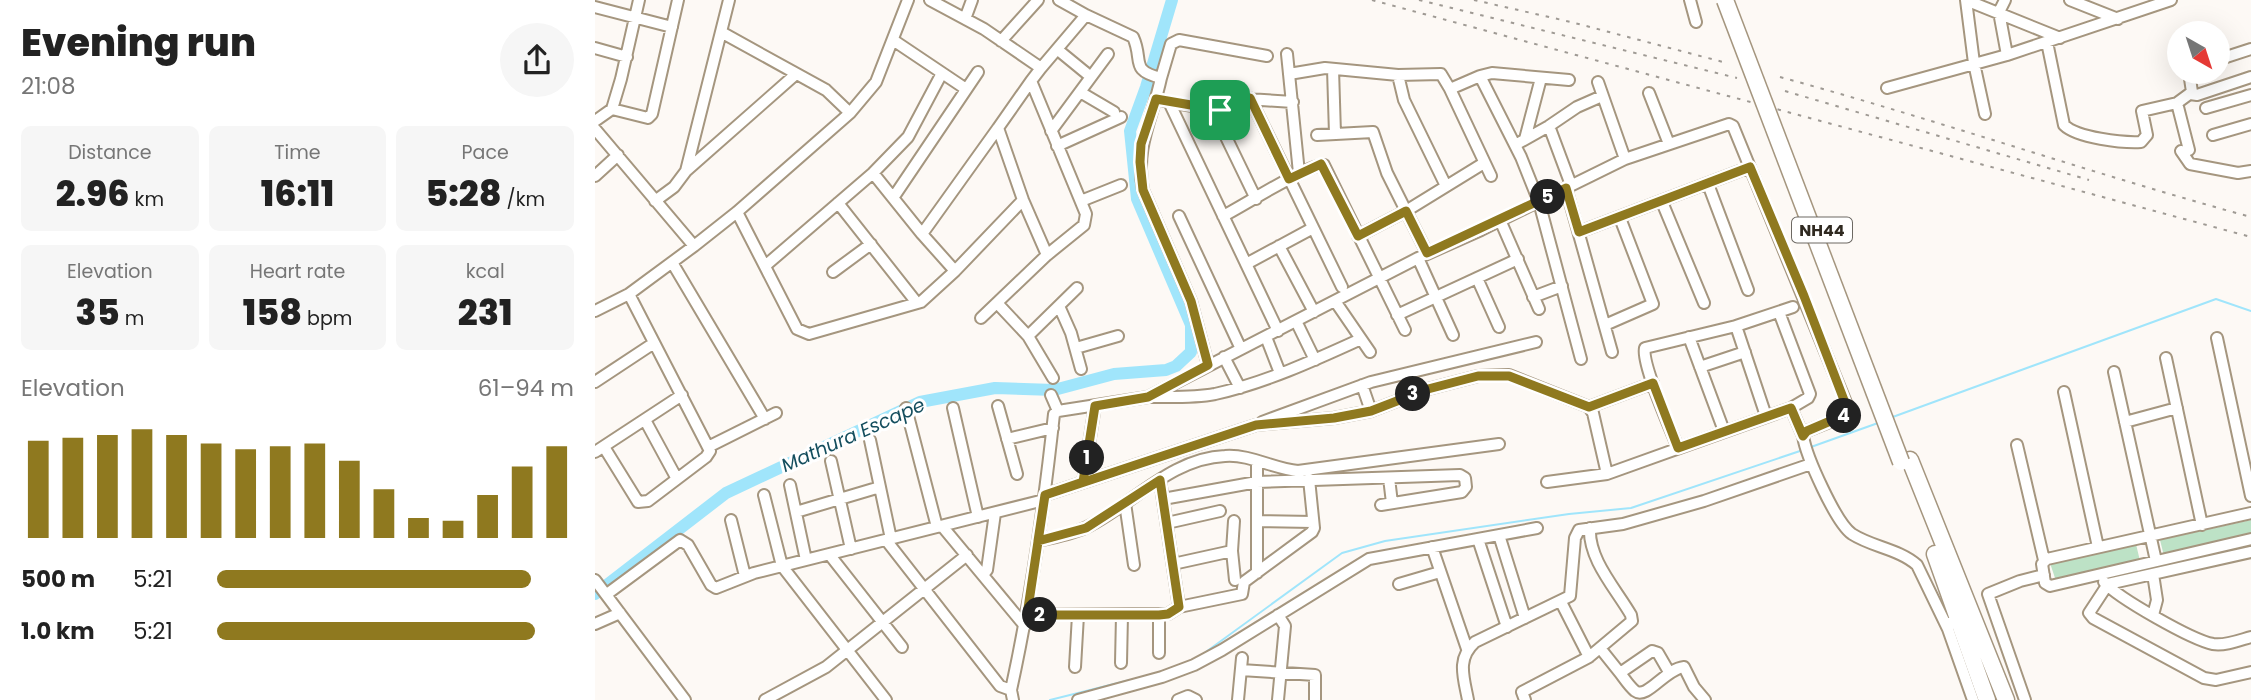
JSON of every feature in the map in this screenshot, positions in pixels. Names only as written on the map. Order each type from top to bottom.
[{"type":"highway","name":"NH44","points":[[1725,0],[1905,461],[2006,700]]},
{"type":"highway","name":"NH44","points":[[1734,0],[1905,461],[1987,700]]},
{"type":"street","points":[[595,121],[612,108],[627,57],[639,0]]},
{"type":"street","points":[[612,108],[642,118],[648,118],[652,114],[678,0]]},
{"type":"street","points":[[686,171],[729,0]]},
{"type":"street","points":[[595,311],[629,294],[673,264],[850,113],[876,82],[908,0]]},
{"type":"street","points":[[930,0],[1001,41],[1041,68]]},
{"type":"street","points":[[965,19],[972,0]]},
{"type":"street","points":[[1001,41],[1038,0]]},
{"type":"street","points":[[1059,0],[1133,37],[1141,69],[1155,77]]},
{"type":"street","points":[[1690,0],[1696,22]]},
{"type":"street","points":[[1985,114],[1974,63],[1966,0],[2060,38]]},
{"type":"street","points":[[2005,0],[1999,12],[2007,55]]},
{"type":"street","points":[[2070,0],[2118,19]]},
{"type":"street","points":[[1887,88],[2007,55],[2171,0]]},
{"type":"street","points":[[595,7],[672,27]]},
{"type":"street","points":[[922,234],[1031,81],[1086,15]]},
{"type":"street","points":[[721,32],[826,90],[850,113]]},
{"type":"street","points":[[893,40],[966,89]]},
{"type":"street","points":[[1208,365],[1191,301],[1141,183],[1141,144],[1156,99],[1155,77],[1171,44],[1179,40],[1267,56]]},
{"type":"street","points":[[2047,42],[2064,125],[2069,130],[2104,141],[2141,142],[2147,135],[2142,111],[2177,103],[2190,94],[2251,77]]},
{"type":"street","points":[[595,48],[627,57]]},
{"type":"street","points":[[2230,56],[2251,49]]},
{"type":"street","points":[[1058,50],[1091,77]]},
{"type":"street","points":[[1051,131],[1108,54]]},
{"type":"street","points":[[1287,54],[1293,102],[1294,176]]},
{"type":"street","points":[[1289,74],[1315,69],[1398,75],[1441,74],[1490,176]]},
{"type":"street","points":[[1333,69],[1335,134]]},
{"type":"street","points":[[765,266],[873,173],[908,137],[942,72]]},
{"type":"street","points":[[893,198],[978,72]]},
{"type":"street","points":[[1450,89],[1492,73],[1569,80]]},
{"type":"street","points":[[655,201],[674,187],[686,171],[796,74]]},
{"type":"street","points":[[1398,75],[1404,100],[1446,186]]},
{"type":"street","points":[[1480,76],[1520,142],[1581,359]]},
{"type":"street","points":[[1520,142],[1541,78]]},
{"type":"street","points":[[981,318],[1084,225],[1086,214],[1031,81]]},
{"type":"street","points":[[1598,82],[1625,159]]},
{"type":"street","points":[[2190,94],[2191,84]]},
{"type":"street","points":[[1057,146],[1118,114],[1080,92]]},
{"type":"street","points":[[1649,93],[1669,144]]},
{"type":"street","points":[[2206,108],[2251,95]]},
{"type":"street","points":[[1520,142],[1577,107],[1602,96]]},
{"type":"street","points":[[1250,98],[1294,176],[1313,228],[1342,286]]},
{"type":"street","points":[[1156,99],[1213,110],[1220,110],[1228,99],[1293,102]]},
{"type":"street","points":[[1169,102],[1278,331]]},
{"type":"street","points":[[2177,103],[2190,164],[2238,173],[2251,171]]},
{"type":"street","points":[[1213,110],[1256,199]]},
{"type":"street","points":[[2213,135],[2251,124]]},
{"type":"street","points":[[1148,397],[1422,256],[1625,159],[1732,125],[1849,410],[1847,415],[1807,431],[1805,443]]},
{"type":"street","points":[[1549,126],[1612,352]]},
{"type":"street","points":[[998,128],[1023,200],[1047,256]]},
{"type":"street","points":[[595,129],[694,246]]},
{"type":"street","points":[[1317,135],[1373,132],[1384,167],[1406,211],[1453,335]]},
{"type":"street","points":[[595,160],[599,173],[618,155]]},
{"type":"street","points":[[1358,236],[1406,211],[1485,163]]},
{"type":"street","points":[[1223,216],[1294,176],[1319,164],[1324,165],[1405,330]]},
{"type":"street","points":[[1579,232],[1750,167]]},
{"type":"street","points":[[873,173],[955,271]]},
{"type":"street","points":[[1081,201],[1121,184]]},
{"type":"street","points":[[1708,184],[1748,290]]},
{"type":"street","points":[[737,212],[797,329],[809,334],[917,303],[934,292],[1023,200]]},
{"type":"street","points":[[1662,202],[1704,303]]},
{"type":"street","points":[[838,203],[917,303]]},
{"type":"street","points":[[1179,216],[1241,349]]},
{"type":"street","points":[[1605,325],[1653,304],[1620,218]]},
{"type":"street","points":[[1500,220],[1539,309]]},
{"type":"street","points":[[1246,264],[1313,228]]},
{"type":"street","points":[[833,272],[871,244]]},
{"type":"street","points":[[1279,246],[1314,312]]},
{"type":"street","points":[[1397,314],[1518,259]]},
{"type":"street","points":[[673,264],[765,419]]},
{"type":"street","points":[[1476,278],[1499,327]]},
{"type":"street","points":[[1533,298],[1562,286]]},
{"type":"street","points":[[1028,336],[1077,289]]},
{"type":"street","points":[[629,294],[682,395],[709,454],[648,501],[638,502],[599,450],[682,395]]},
{"type":"street","points":[[1335,301],[1370,352]]},
{"type":"street","points":[[997,303],[1028,336],[1053,378]]},
{"type":"street","points":[[1059,306],[1076,348],[1080,369]]},
{"type":"street","points":[[1678,448],[1653,383],[1644,354],[1645,348],[1736,326],[1793,307]]},
{"type":"street","points":[[1547,482],[1607,474],[1791,408],[1808,398],[1810,394],[1779,312]]},
{"type":"street","points":[[1296,321],[1315,360]]},
{"type":"street","points":[[1736,326],[1766,416]]},
{"type":"street","points":[[1076,348],[1118,336]]},
{"type":"street","points":[[1266,337],[1280,373]]},
{"type":"street","points":[[1689,337],[1724,431]]},
{"type":"street","points":[[2217,338],[2251,496]]},
{"type":"street","points":[[870,440],[888,539],[924,590],[1000,686],[1012,696],[1045,498],[1055,414],[1058,411],[1148,397],[1198,396],[1240,388],[1315,360],[1361,339]]},
{"type":"street","points":[[595,382],[654,342]]},
{"type":"street","points":[[605,592],[680,540],[688,545],[711,585],[721,586],[745,576],[1045,498],[1083,482],[1256,425],[1268,418],[1362,385],[1536,342]]},
{"type":"street","points":[[1700,367],[1745,352]]},
{"type":"street","points":[[1224,357],[1240,388]]},
{"type":"street","points":[[2166,358],[2202,525]]},
{"type":"street","points":[[2114,372],[2156,561]]},
{"type":"street","points":[[1256,425],[1334,418],[1371,411],[1428,389],[1478,376],[1498,374],[1589,407],[1593,413],[1607,474]]},
{"type":"street","points":[[1589,407],[1653,383]]},
{"type":"street","points":[[1362,385],[1371,411]]},
{"type":"street","points":[[2064,392],[2098,547]]},
{"type":"street","points":[[1051,395],[1058,411]]},
{"type":"street","points":[[998,406],[1017,474]]},
{"type":"street","points":[[1083,482],[1095,406]]},
{"type":"street","points":[[906,408],[940,527],[1026,621]]},
{"type":"street","points":[[953,408],[978,517]]},
{"type":"street","points":[[1791,408],[1811,464],[1849,532],[1909,558],[1917,565],[1948,629],[1973,700]]},
{"type":"street","points":[[2125,422],[2177,408]]},
{"type":"street","points":[[708,447],[776,413]]},
{"type":"street","points":[[645,420],[677,479]]},
{"type":"street","points":[[1007,439],[1053,428]]},
{"type":"street","points":[[1038,541],[1086,528],[1160,480],[1184,466],[1204,459],[1228,455],[1299,471],[1499,444]]},
{"type":"street","points":[[2017,445],[2044,560],[2042,564],[2045,583],[2050,586],[2251,539]]},
{"type":"street","points":[[831,461],[851,549]]},
{"type":"street","points":[[1257,461],[1257,573]]},
{"type":"street","points":[[1468,700],[1461,664],[1467,649],[1475,642],[1570,596],[1576,534],[1579,530],[1623,524],[1811,464]]},
{"type":"street","points":[[1163,499],[1257,482],[1309,479],[1460,475],[1465,478],[1466,487],[1462,492],[1387,504],[1389,478]]},
{"type":"street","points":[[1026,621],[1078,615],[1168,614],[1179,607],[1242,594],[1244,582],[1308,536],[1314,528],[1309,479]]},
{"type":"street","points":[[1160,480],[1179,607]]},
{"type":"street","points":[[790,485],[806,560]]},
{"type":"street","points":[[796,512],[880,488]]},
{"type":"street","points":[[764,495],[782,566],[886,700]]},
{"type":"street","points":[[1125,503],[1134,565]]},
{"type":"street","points":[[1167,523],[1220,511]]},
{"type":"street","points":[[983,575],[987,569],[995,513]]},
{"type":"street","points":[[2044,560],[2251,513]]},
{"type":"street","points":[[731,520],[745,576]]},
{"type":"street","points":[[1234,521],[1232,551],[1235,580]]},
{"type":"street","points":[[1257,521],[1313,522]]},
{"type":"street","points":[[1078,700],[1162,677],[1194,665],[1369,559],[1537,528]]},
{"type":"street","points":[[1525,700],[1521,695],[1524,691],[1589,657],[1632,621],[1593,552],[1589,539],[1590,528]]},
{"type":"street","points":[[1499,535],[1525,618]]},
{"type":"street","points":[[1479,539],[1507,627]]},
{"type":"street","points":[[1432,547],[1467,649]]},
{"type":"street","points":[[1173,564],[1232,551]]},
{"type":"street","points":[[2251,552],[2105,585],[2089,610],[2093,618],[2204,678],[2216,680],[2251,672]]},
{"type":"street","points":[[829,554],[902,647]]},
{"type":"street","points":[[765,700],[826,667],[967,555]]},
{"type":"street","points":[[1399,584],[1440,572]]},
{"type":"street","points":[[2153,574],[2157,600],[2153,615]]},
{"type":"street","points":[[2025,700],[1988,594],[2019,581],[2044,575]]},
{"type":"street","points":[[2098,575],[2105,585],[2153,615],[2214,644],[2251,637]]},
{"type":"street","points":[[595,580],[685,700]]},
{"type":"street","points":[[1561,601],[1589,657]]},
{"type":"street","points":[[1948,629],[1953,602]]},
{"type":"street","points":[[595,624],[620,613]]},
{"type":"street","points":[[1075,667],[1078,615]]},
{"type":"street","points":[[1121,663],[1122,615]]},
{"type":"street","points":[[1159,615],[1159,653]]},
{"type":"street","points":[[1278,615],[1285,626],[1278,700]]},
{"type":"street","points":[[1600,648],[1638,693],[1651,689],[1669,672],[1684,667],[1694,687],[1705,700]]},
{"type":"street","points":[[1619,673],[1651,651],[1658,653],[1669,672]]},
{"type":"street","points":[[1238,700],[1242,657]]},
{"type":"street","points":[[1241,670],[1315,675],[1315,700]]},
{"type":"street","points":[[1694,687],[1694,700]]},
{"type":"street","points":[[1178,700],[1188,696],[1196,700]]},
{"type":"green space","points":[[2251,520],[2251,537],[2164,556],[2160,540]]},
{"type":"green space","points":[[2136,544],[2140,561],[2056,581],[2050,563]]},
{"type":"waterway","name":"Mathura Escape","points":[[595,594],[726,493],[920,402],[995,388],[1054,390],[1114,374],[1166,370],[1176,366],[1191,352],[1191,325],[1137,199],[1130,131],[1172,0]]},
{"type":"waterway","points":[[1890,418],[2216,299],[2251,311]]},
{"type":"waterway","points":[[1811,447],[1878,423]]},
{"type":"waterway","points":[[1203,654],[1342,553],[1385,541],[1569,514],[1631,508],[1803,450]]},
{"type":"waterway","points":[[1050,700],[1130,680]]},
{"type":"railway","points":[[1372,0],[2251,237]]},
{"type":"railway","points":[[1419,0],[1737,78]]},
{"type":"railway","points":[[1474,0],[1723,62]]},
{"type":"railway","points":[[1780,77],[2251,217]]},
{"type":"railway","points":[[1785,91],[2089,180]]},
{"type":"route","points":[[1220,110],[1156,99],[1141,144],[1140,162],[1143,190],[1191,301],[1208,365],[1140,400],[1095,406],[1083,482],[1045,495],[1038,541],[1076,532],[1086,528],[1160,480],[1179,607],[1168,614],[1159,615],[1027,615],[1045,495],[1256,425],[1334,418],[1371,411],[1428,389],[1478,376],[1498,374],[1589,407],[1653,383],[1678,448],[1791,408],[1803,436],[1807,431],[1849,413],[1750,167],[1579,232],[1566,188],[1427,253],[1406,211],[1358,236],[1324,165],[1319,164],[1289,179],[1250,98],[1228,99],[1220,110]]}]
